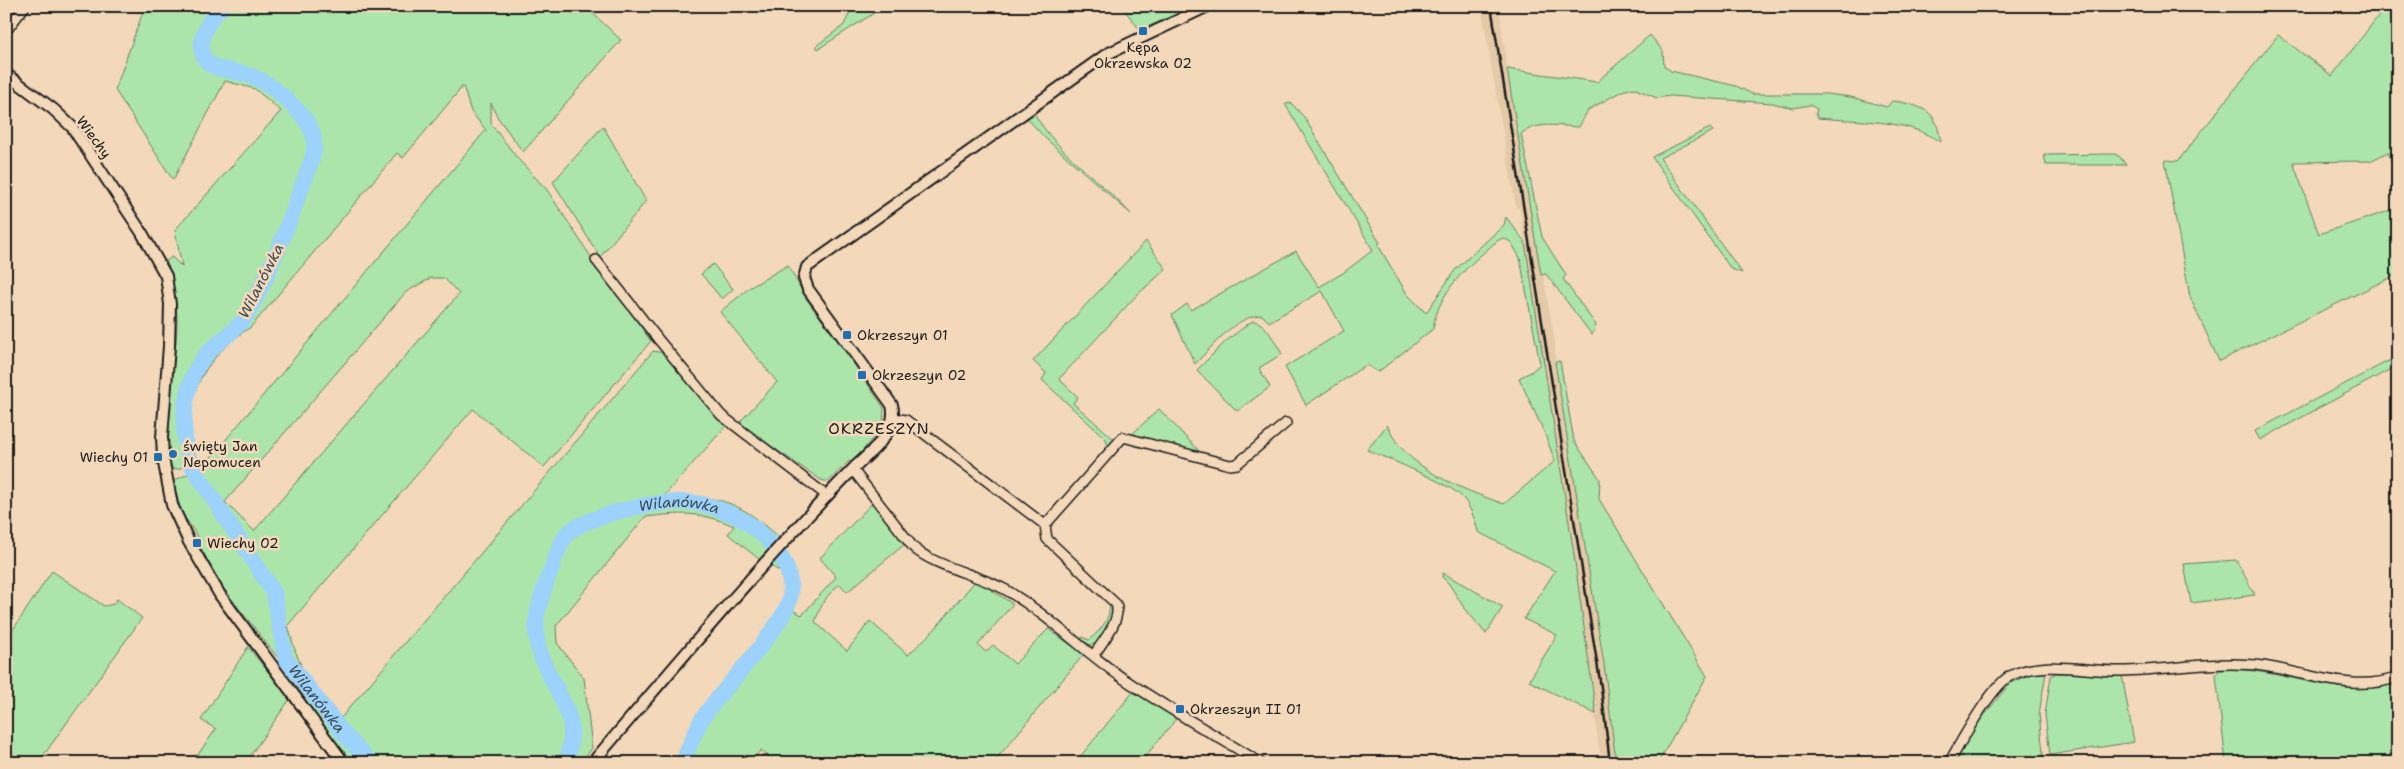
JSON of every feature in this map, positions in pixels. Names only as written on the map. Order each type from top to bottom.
[{"type":"street","points":[[6,31],[25,6]]},
{"type":"street","points":[[592,763],[780,545],[826,495],[882,439],[894,418],[892,405],[808,289],[804,278],[807,267],[1107,54],[1208,6]]},
{"type":"street","name":"Wiechy","points":[[6,74],[53,108],[72,127],[142,233],[166,276],[170,304],[169,346],[162,437],[163,458],[172,504],[189,542],[220,595],[344,763]]},
{"type":"street","points":[[596,260],[721,415],[826,495]]},
{"type":"street","points":[[894,418],[906,420],[1045,525],[1047,539],[1111,599],[1117,607],[1116,618],[1094,655]]},
{"type":"street","points":[[1045,525],[1123,437],[1230,465],[1237,464],[1286,423]]},
{"type":"street","points":[[853,470],[917,550],[924,556],[973,574],[1006,590],[1039,612],[1148,695],[1261,763]]},
{"type":"street","points":[[1949,763],[1983,708],[2002,682],[2009,677],[2034,669],[2122,671],[2241,665],[2263,666],[2315,678],[2371,684],[2398,677]]},
{"type":"shaded area","points":[[1481,6],[1499,6],[1507,69],[1555,342],[1555,362],[1604,664],[1616,763],[1601,763],[1573,548],[1525,242],[1519,207],[1516,208]]},
{"type":"green space","points":[[145,6],[585,6],[621,40],[523,152],[498,118],[491,103],[491,124],[518,159],[547,190],[595,263],[651,341],[544,467],[473,409],[288,625],[306,677],[320,699],[339,720],[653,351],[664,353],[726,426],[663,497],[699,497],[726,502],[751,515],[779,537],[760,560],[728,534],[734,526],[721,521],[690,514],[645,517],[556,626],[557,643],[584,678],[592,748],[581,763],[353,763],[324,728],[284,666],[220,584],[199,544],[200,540],[181,512],[173,481],[202,468],[486,130],[471,112],[463,86],[403,158],[397,153],[251,327],[220,352],[208,367],[198,383],[192,401],[190,419],[191,438],[197,459],[179,469],[172,469],[169,451],[168,414],[177,313],[166,261],[172,257],[182,267],[175,230],[281,111],[255,89],[225,81],[173,180],[115,90]],"holes":[[[431,278],[444,278],[459,294],[254,531],[225,502],[406,292]]]},
{"type":"green space","points":[[853,6],[885,6],[818,49],[816,46],[844,25]]},
{"type":"green space","points":[[1125,6],[1197,6],[1140,30],[1123,8]]},
{"type":"green space","points":[[2369,6],[2398,6],[2398,178],[2388,152],[2370,161],[2293,162],[2319,234],[2398,208],[2398,274],[2219,361],[2190,297],[2165,160],[2178,161],[2278,35],[2332,76],[2379,15]]},
{"type":"green space","points":[[1650,35],[1663,51],[1664,66],[1671,71],[1736,86],[1752,94],[1827,94],[1851,97],[1887,107],[1892,101],[1908,104],[1919,107],[1932,116],[1937,125],[1941,142],[1927,134],[1897,125],[1881,122],[1818,118],[1816,114],[1817,109],[1810,105],[1793,108],[1772,103],[1670,96],[1657,98],[1633,88],[1622,91],[1588,110],[1579,127],[1548,125],[1527,130],[1521,134],[1542,237],[1566,275],[1563,279],[1596,325],[1592,335],[1546,274],[1541,275],[1507,69],[1597,82]]},
{"type":"green space","points":[[1291,103],[1304,117],[1380,243],[1378,245],[1407,294],[1426,313],[1455,270],[1504,225],[1506,217],[1525,242],[1573,548],[1596,714],[1529,681],[1557,635],[1524,619],[1555,571],[1478,532],[1468,505],[1456,492],[1418,472],[1367,450],[1387,425],[1395,440],[1407,454],[1421,465],[1453,484],[1504,504],[1555,461],[1519,378],[1531,372],[1540,364],[1520,258],[1511,242],[1503,238],[1497,241],[1456,280],[1441,303],[1433,329],[1378,372],[1366,365],[1306,405],[1285,367],[1344,331],[1322,291],[1269,322],[1262,315],[1252,317],[1234,326],[1195,364],[1172,315],[1187,304],[1191,310],[1296,251],[1319,287],[1343,273],[1373,250],[1285,104]]},
{"type":"green space","points":[[1034,113],[1067,154],[1131,214],[1045,138],[1027,118]]},
{"type":"green space","points":[[603,126],[646,201],[600,257],[553,182]]},
{"type":"green space","points":[[1710,128],[1713,131],[1660,158],[1742,273],[1731,269],[1652,157]]},
{"type":"green space","points":[[2115,154],[2126,165],[2046,165],[2044,155]]},
{"type":"green space","points":[[1146,241],[1166,269],[1137,295],[1059,379],[1078,397],[1073,403],[1115,440],[1108,447],[1106,439],[1042,380],[1046,373],[1033,361]]},
{"type":"green space","points":[[713,264],[733,289],[722,299],[701,274]]},
{"type":"green space","points":[[788,265],[807,300],[884,408],[883,425],[853,463],[849,461],[828,482],[821,480],[762,440],[761,436],[756,438],[738,424],[777,382],[720,312],[749,288]]},
{"type":"green space","points":[[1252,321],[1266,328],[1282,354],[1259,368],[1270,387],[1237,411],[1197,370],[1226,341]]},
{"type":"green space","points":[[2398,356],[2398,365],[2260,440],[2255,431]]},
{"type":"green space","points":[[1560,361],[1574,441],[1600,479],[1599,499],[1707,676],[1658,763],[1616,763],[1604,664],[1555,362]]},
{"type":"green space","points":[[1159,409],[1203,455],[1130,436]]},
{"type":"green space","points":[[874,501],[905,544],[847,592],[840,584],[831,592],[822,605],[815,622],[847,651],[870,621],[908,655],[934,630],[976,580],[1013,604],[978,645],[986,652],[993,645],[1015,664],[1048,629],[1084,654],[993,763],[776,763],[761,750],[750,763],[676,763],[684,741],[696,722],[778,611],[784,592],[783,582],[781,572],[771,566],[785,549],[794,579],[793,602],[790,609],[802,615],[836,577],[820,558]]},
{"type":"green space","points":[[2236,560],[2255,595],[2191,603],[2184,564]]},
{"type":"green space","points":[[52,571],[104,606],[114,604],[117,599],[142,618],[38,763],[6,763],[6,640]]},
{"type":"green space","points":[[1443,573],[1503,607],[1486,634],[1442,577]]},
{"type":"green space","points":[[1109,601],[1112,617],[1099,642],[1091,645],[1082,641],[1082,637],[1089,640],[1105,623],[1109,613]]},
{"type":"green space","points":[[248,647],[290,699],[245,763],[192,763],[216,729],[201,720]]},
{"type":"green space","points":[[2219,670],[2264,672],[2356,689],[2377,688],[2398,682],[2398,763],[2226,763],[2216,675]]},
{"type":"green space","points":[[2035,673],[2046,673],[2039,714],[2044,763],[1953,763],[1960,746],[2010,683]]},
{"type":"green space","points":[[2056,673],[2122,675],[2134,742],[2050,755],[2045,714],[2051,676]]},
{"type":"green space","points":[[1133,692],[1177,718],[1140,763],[1075,763]]},
{"type":"waterway","name":"Wilanówka","points":[[223,6],[217,11],[203,34],[202,51],[205,59],[215,67],[256,78],[275,90],[308,123],[314,139],[314,148],[313,157],[274,260],[251,308],[241,323],[204,357],[191,381],[187,395],[184,423],[187,450],[190,463],[274,593],[285,658],[344,734],[371,763]]},
{"type":"waterway","name":"Wilanówka","points":[[565,763],[570,748],[570,721],[543,661],[539,649],[536,625],[543,593],[561,543],[570,531],[588,521],[608,514],[657,503],[684,502],[702,504],[721,510],[757,530],[772,544],[783,560],[789,578],[790,597],[779,622],[701,721],[683,763]]},
{"type":"railway","points":[[1491,6],[1601,687],[1610,763]]},
{"type":"place","name":"Kępa Okrzewska 02","points":[[1143,31]]},
{"type":"place","name":"Okrzeszyn 01","points":[[847,335]]},
{"type":"place","name":"Okrzeszyn 02","points":[[862,375]]},
{"type":"place","name":"święty Jan Nepomucen","points":[[173,454]]},
{"type":"place","name":"Wiechy 01","points":[[158,457]]},
{"type":"place","name":"Wiechy 02","points":[[197,543]]},
{"type":"place","name":"Okrzeszyn II 01","points":[[1180,709]]},
{"type":"district","name":"OKRZESZYN","points":[[879,428]]}]
